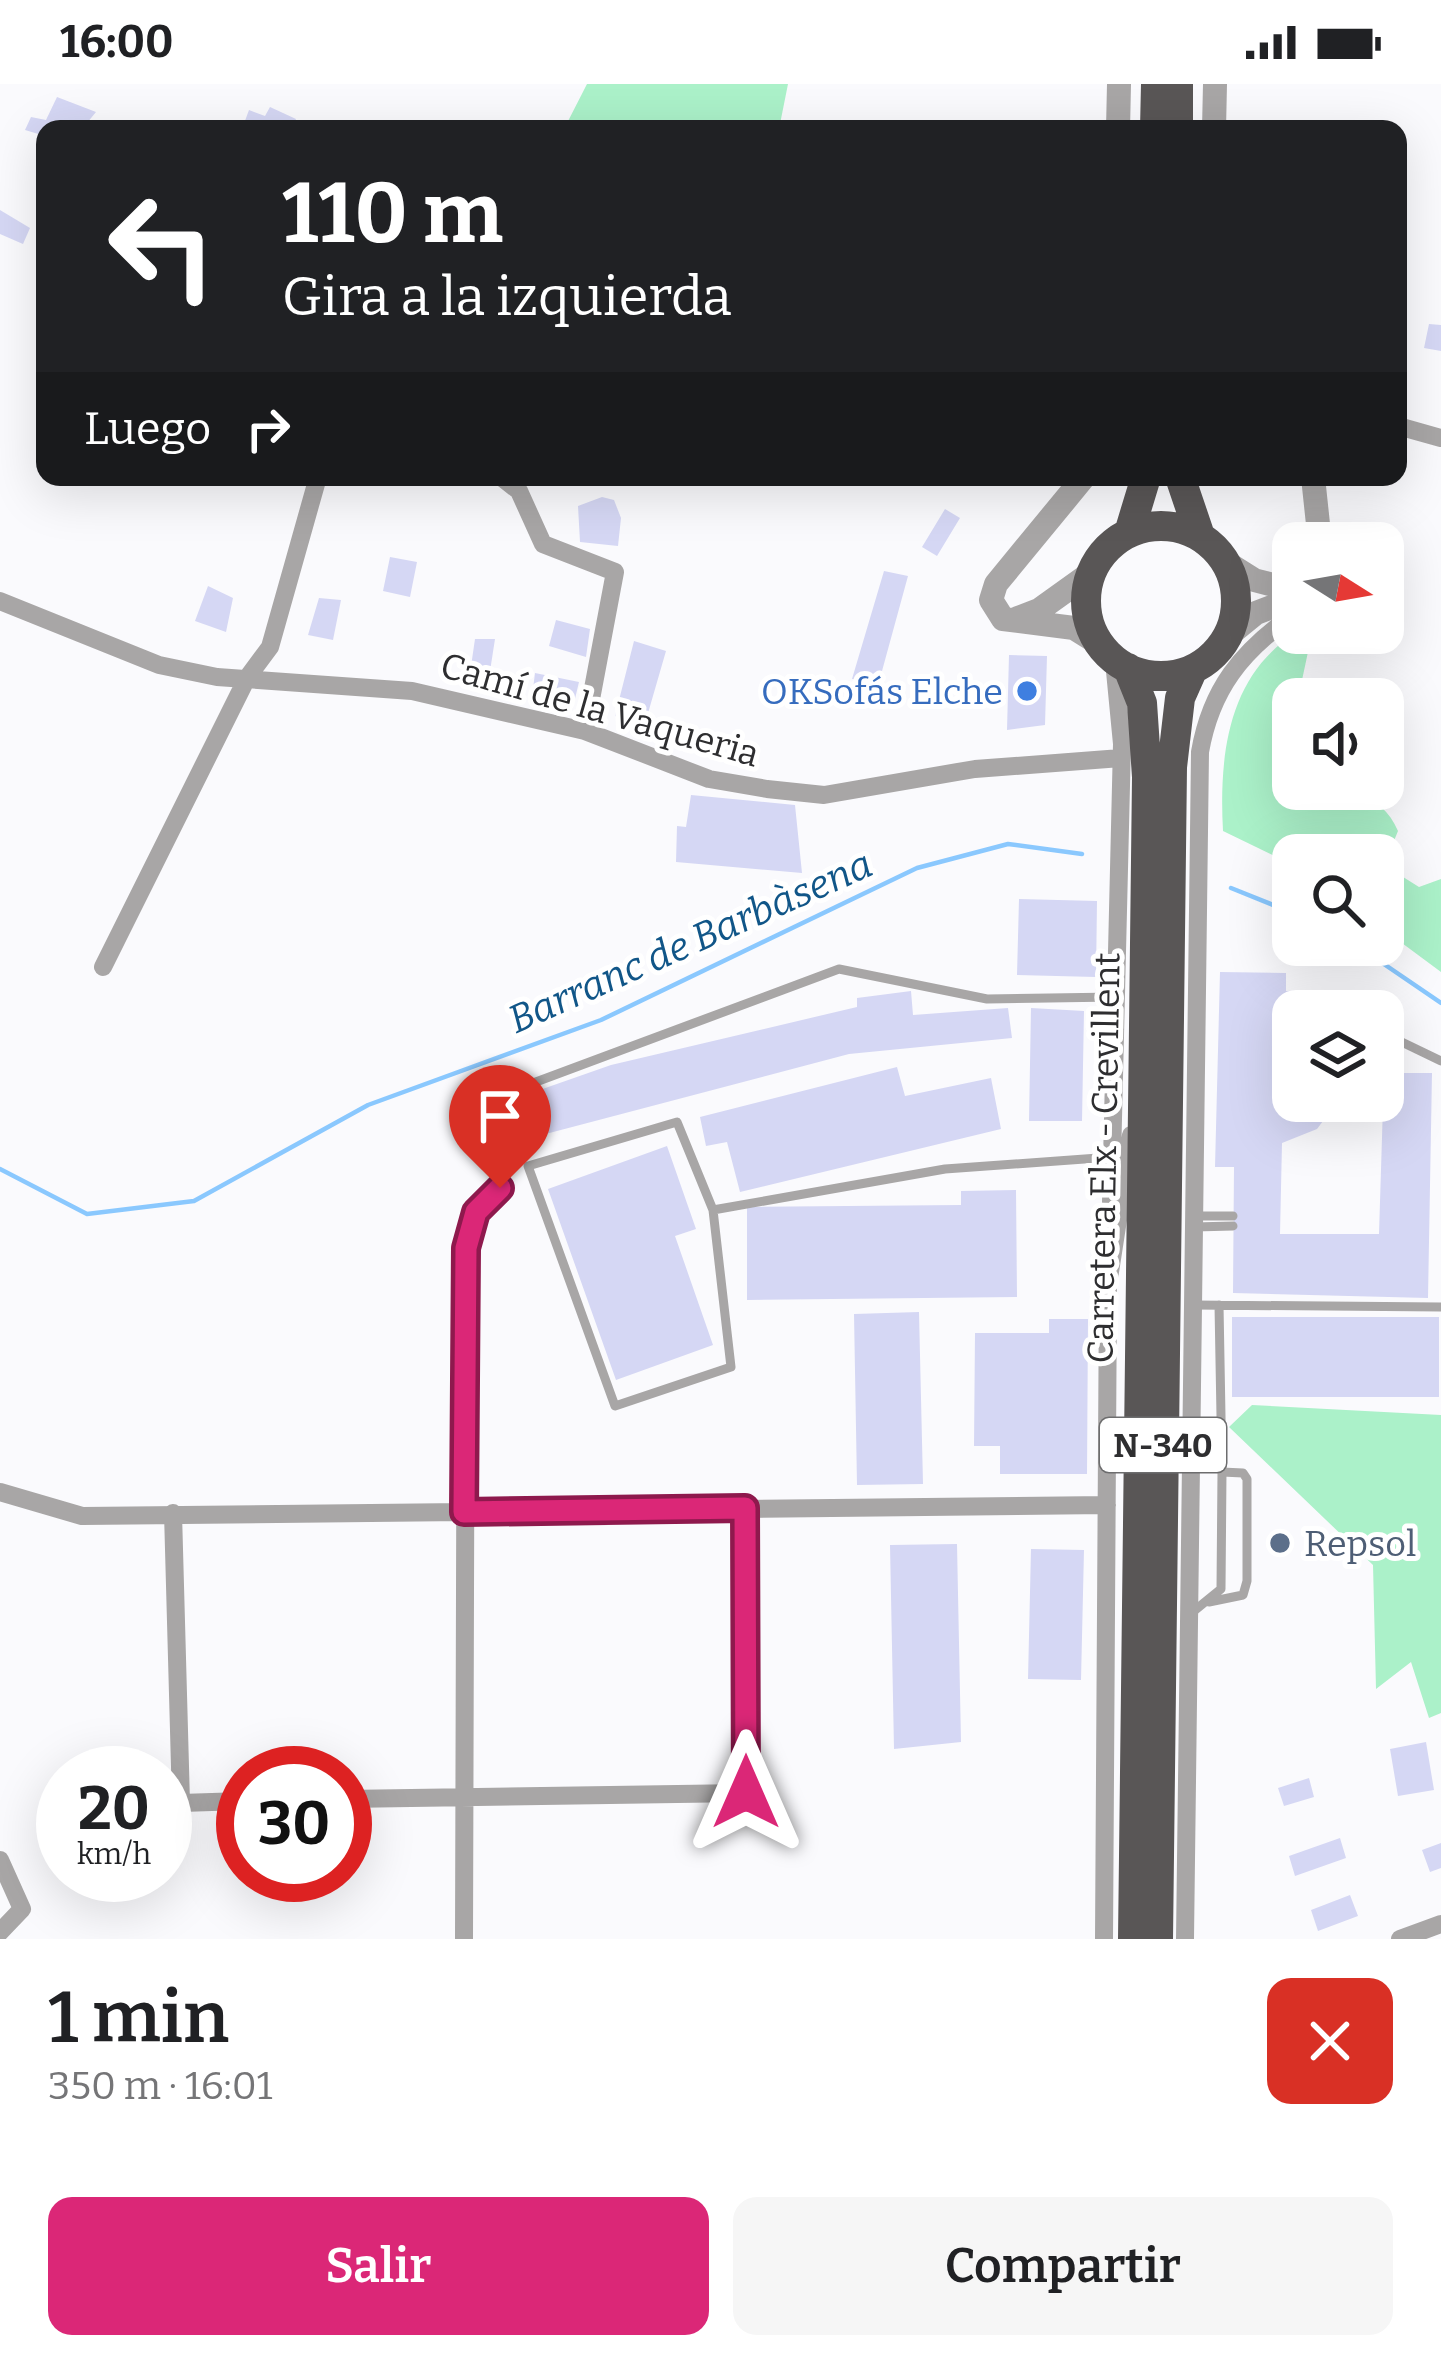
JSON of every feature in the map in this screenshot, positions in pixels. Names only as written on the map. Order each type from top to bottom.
[{"type":"highway","points":[[1155,120],[1156,84]]},
{"type":"highway","points":[[1178,84],[1178,120]]},
{"type":"highway","points":[[1130,533],[1143,486]]},
{"type":"highway","points":[[1183,486],[1200,536],[1227,563],[1235,583],[1236,614],[1229,635]]},
{"type":"highway","points":[[1092,572],[1118,538],[1130,533],[1161,525],[1200,536]]},
{"type":"highway","name":"N-340","points":[[1092,572],[1086,609],[1113,658]]},
{"type":"highway","name":"N-340","points":[[1192,671],[1214,656],[1229,635]]},
{"type":"highway","points":[[1113,658],[1168,677],[1192,671]]},
{"type":"highway","name":"Carretera Elx - Crevillent","points":[[1113,658],[1147,736],[1133,1939]]},
{"type":"highway","name":"Carretera Elx - Crevillent","points":[[1158,1939],[1174,730],[1192,671]]},
{"type":"street","points":[[1118,120],[1119,84]]},
{"type":"street","points":[[1214,120],[1215,84]]},
{"type":"street","points":[[1407,429],[1441,438]]},
{"type":"street","points":[[103,967],[247,678],[270,647],[315,486]]},
{"type":"street","points":[[513,486],[543,544],[615,572],[585,731]]},
{"type":"street","points":[[1077,486],[996,584],[994,613],[1074,628],[1113,658],[1121,758],[1108,1285],[1104,1939]]},
{"type":"street","points":[[1313,486],[1317,522]]},
{"type":"street","points":[[1227,563],[1272,587]]},
{"type":"street","points":[[1012,620],[1039,610],[1092,572]]},
{"type":"street","name":"Camí de la Vaqueria","points":[[0,601],[159,665],[247,678],[412,691],[585,731],[709,779],[824,795],[975,769],[1121,758]]},
{"type":"street","points":[[1229,635],[1272,605]]},
{"type":"street","points":[[1185,1939],[1200,752],[1207,710],[1241,659],[1272,633]]},
{"type":"street","points":[[1169,950],[1195,1157]]},
{"type":"street","points":[[1108,1285],[1144,1047]]},
{"type":"street","points":[[464,1939],[466,1248],[476,1212],[500,1188]]},
{"type":"street","points":[[0,1492],[82,1516],[1107,1505]]},
{"type":"street","points":[[372,1798],[746,1792],[745,1508]]},
{"type":"street","points":[[173,1513],[181,1803],[216,1802]]},
{"type":"street","points":[[0,1860],[22,1910],[0,1932]]},
{"type":"street","points":[[1400,1939],[1441,1924]]},
{"type":"lane","points":[[493,1098],[839,969],[987,999],[1116,997]]},
{"type":"lane","points":[[1404,1043],[1441,1061]]},
{"type":"lane","points":[[677,1121],[713,1210],[731,1366],[615,1406],[528,1166],[677,1121]]},
{"type":"lane","points":[[713,1210],[945,1169],[1112,1157]]},
{"type":"lane","points":[[1194,1222],[1233,1221]]},
{"type":"lane","points":[[1193,1305],[1441,1307]]},
{"type":"lane","points":[[1189,1616],[1221,1589],[1224,1564],[1219,1305]]},
{"type":"lane","points":[[1191,1435],[1222,1472],[1243,1473],[1247,1479],[1243,1595],[1209,1602]]},
{"type":"green space","points":[[587,84],[788,84],[781,120],[569,120]]},
{"type":"green space","points":[[1272,652],[1308,654],[1302,678],[1272,678],[1272,810],[1384,810],[1397,834],[1272,834],[1272,855],[1223,831],[1226,747],[1232,720],[1255,671]]},
{"type":"green space","points":[[1404,878],[1419,887],[1441,879],[1441,972],[1404,945]]},
{"type":"green space","points":[[1252,1405],[1441,1415],[1441,1713],[1429,1718],[1411,1662],[1376,1689],[1373,1565],[1229,1427]]},
{"type":"building","points":[[57,97],[96,112],[89,120],[46,120]]},
{"type":"building","points":[[270,107],[296,119],[245,120],[249,110],[265,116]]},
{"type":"building","points":[[31,117],[46,120],[36,120],[36,133],[25,130]]},
{"type":"building","points":[[0,210],[30,228],[23,244],[0,234]]},
{"type":"building","points":[[1429,324],[1441,325],[1441,351],[1424,348]]},
{"type":"building","points":[[602,497],[614,500],[621,518],[618,546],[580,542],[578,506]]},
{"type":"building","points":[[945,509],[960,518],[937,556],[922,547]]},
{"type":"building","points":[[390,557],[417,562],[410,597],[383,591]]},
{"type":"building","points":[[884,571],[908,576],[879,682],[852,679]]},
{"type":"building","points":[[208,586],[233,598],[226,632],[195,621]]},
{"type":"building","points":[[319,598],[341,600],[333,640],[308,635]]},
{"type":"building","points":[[556,620],[590,629],[586,657],[549,646]]},
{"type":"building","points":[[475,639],[495,639],[488,684],[469,680]]},
{"type":"building","points":[[634,641],[666,651],[644,727],[615,716]]},
{"type":"building","name":"OKSofás Elche","points":[[1009,655],[1047,656],[1045,725],[1007,730]]},
{"type":"building","points":[[535,673],[579,682],[574,703],[532,697]]},
{"type":"building","points":[[691,795],[795,805],[802,873],[676,862],[677,826],[686,827]]},
{"type":"building","points":[[1019,899],[1097,901],[1096,977],[1017,975]]},
{"type":"building","points":[[1220,972],[1286,973],[1286,990],[1272,990],[1272,1122],[1322,1122],[1317,1129],[1282,1143],[1280,1234],[1379,1234],[1382,1122],[1404,1122],[1404,1073],[1432,1073],[1428,1298],[1233,1293],[1234,1167],[1215,1167]]},
{"type":"building","points":[[911,991],[913,1015],[1008,1008],[1012,1038],[849,1054],[519,1141],[514,1099],[611,1065],[857,1007],[857,998]]},
{"type":"building","points":[[1031,1008],[1084,1011],[1082,1121],[1029,1121]]},
{"type":"building","points":[[897,1067],[905,1096],[991,1078],[1001,1129],[740,1192],[727,1142],[706,1146],[700,1117]]},
{"type":"building","points":[[667,1146],[696,1229],[675,1236],[713,1345],[616,1380],[548,1189]]},
{"type":"building","points":[[1016,1190],[1017,1297],[747,1300],[747,1207],[961,1205],[961,1191]]},
{"type":"building","points":[[919,1312],[923,1484],[857,1485],[854,1314]]},
{"type":"building","points":[[1232,1317],[1439,1317],[1439,1397],[1232,1397]]},
{"type":"building","points":[[1049,1319],[1088,1319],[1087,1474],[1000,1474],[1000,1446],[974,1446],[975,1333],[1049,1333]]},
{"type":"building","points":[[957,1544],[961,1742],[894,1749],[890,1545]]},
{"type":"building","points":[[1031,1549],[1084,1550],[1081,1680],[1028,1679]]},
{"type":"building","points":[[1426,1742],[1434,1790],[1398,1796],[1390,1749]]},
{"type":"building","points":[[1309,1778],[1314,1797],[1284,1806],[1278,1788]]},
{"type":"building","points":[[1340,1838],[1346,1858],[1295,1876],[1289,1856]]},
{"type":"building","points":[[1441,1843],[1441,1868],[1430,1872],[1422,1850]]},
{"type":"building","points":[[1350,1895],[1358,1916],[1318,1931],[1311,1910]]},
{"type":"waterway","name":"Barranc de Barbàsena","points":[[0,1169],[87,1214],[194,1201],[368,1105],[601,1020],[917,868],[1008,844],[1082,854]]},
{"type":"waterway","name":"Barranc de Barbàsena","points":[[1231,888],[1272,905]]},
{"type":"waterway","name":"Barranc de Barbàsena","points":[[1387,966],[1441,1003]]},
{"type":"place","name":"OKSofás Elche","points":[[1027,691]]},
{"type":"place","name":"Repsol","points":[[1280,1543]]},
{"type":"route","points":[[500,1188],[476,1212],[466,1248],[464,1512],[745,1508],[746,1792]]}]
